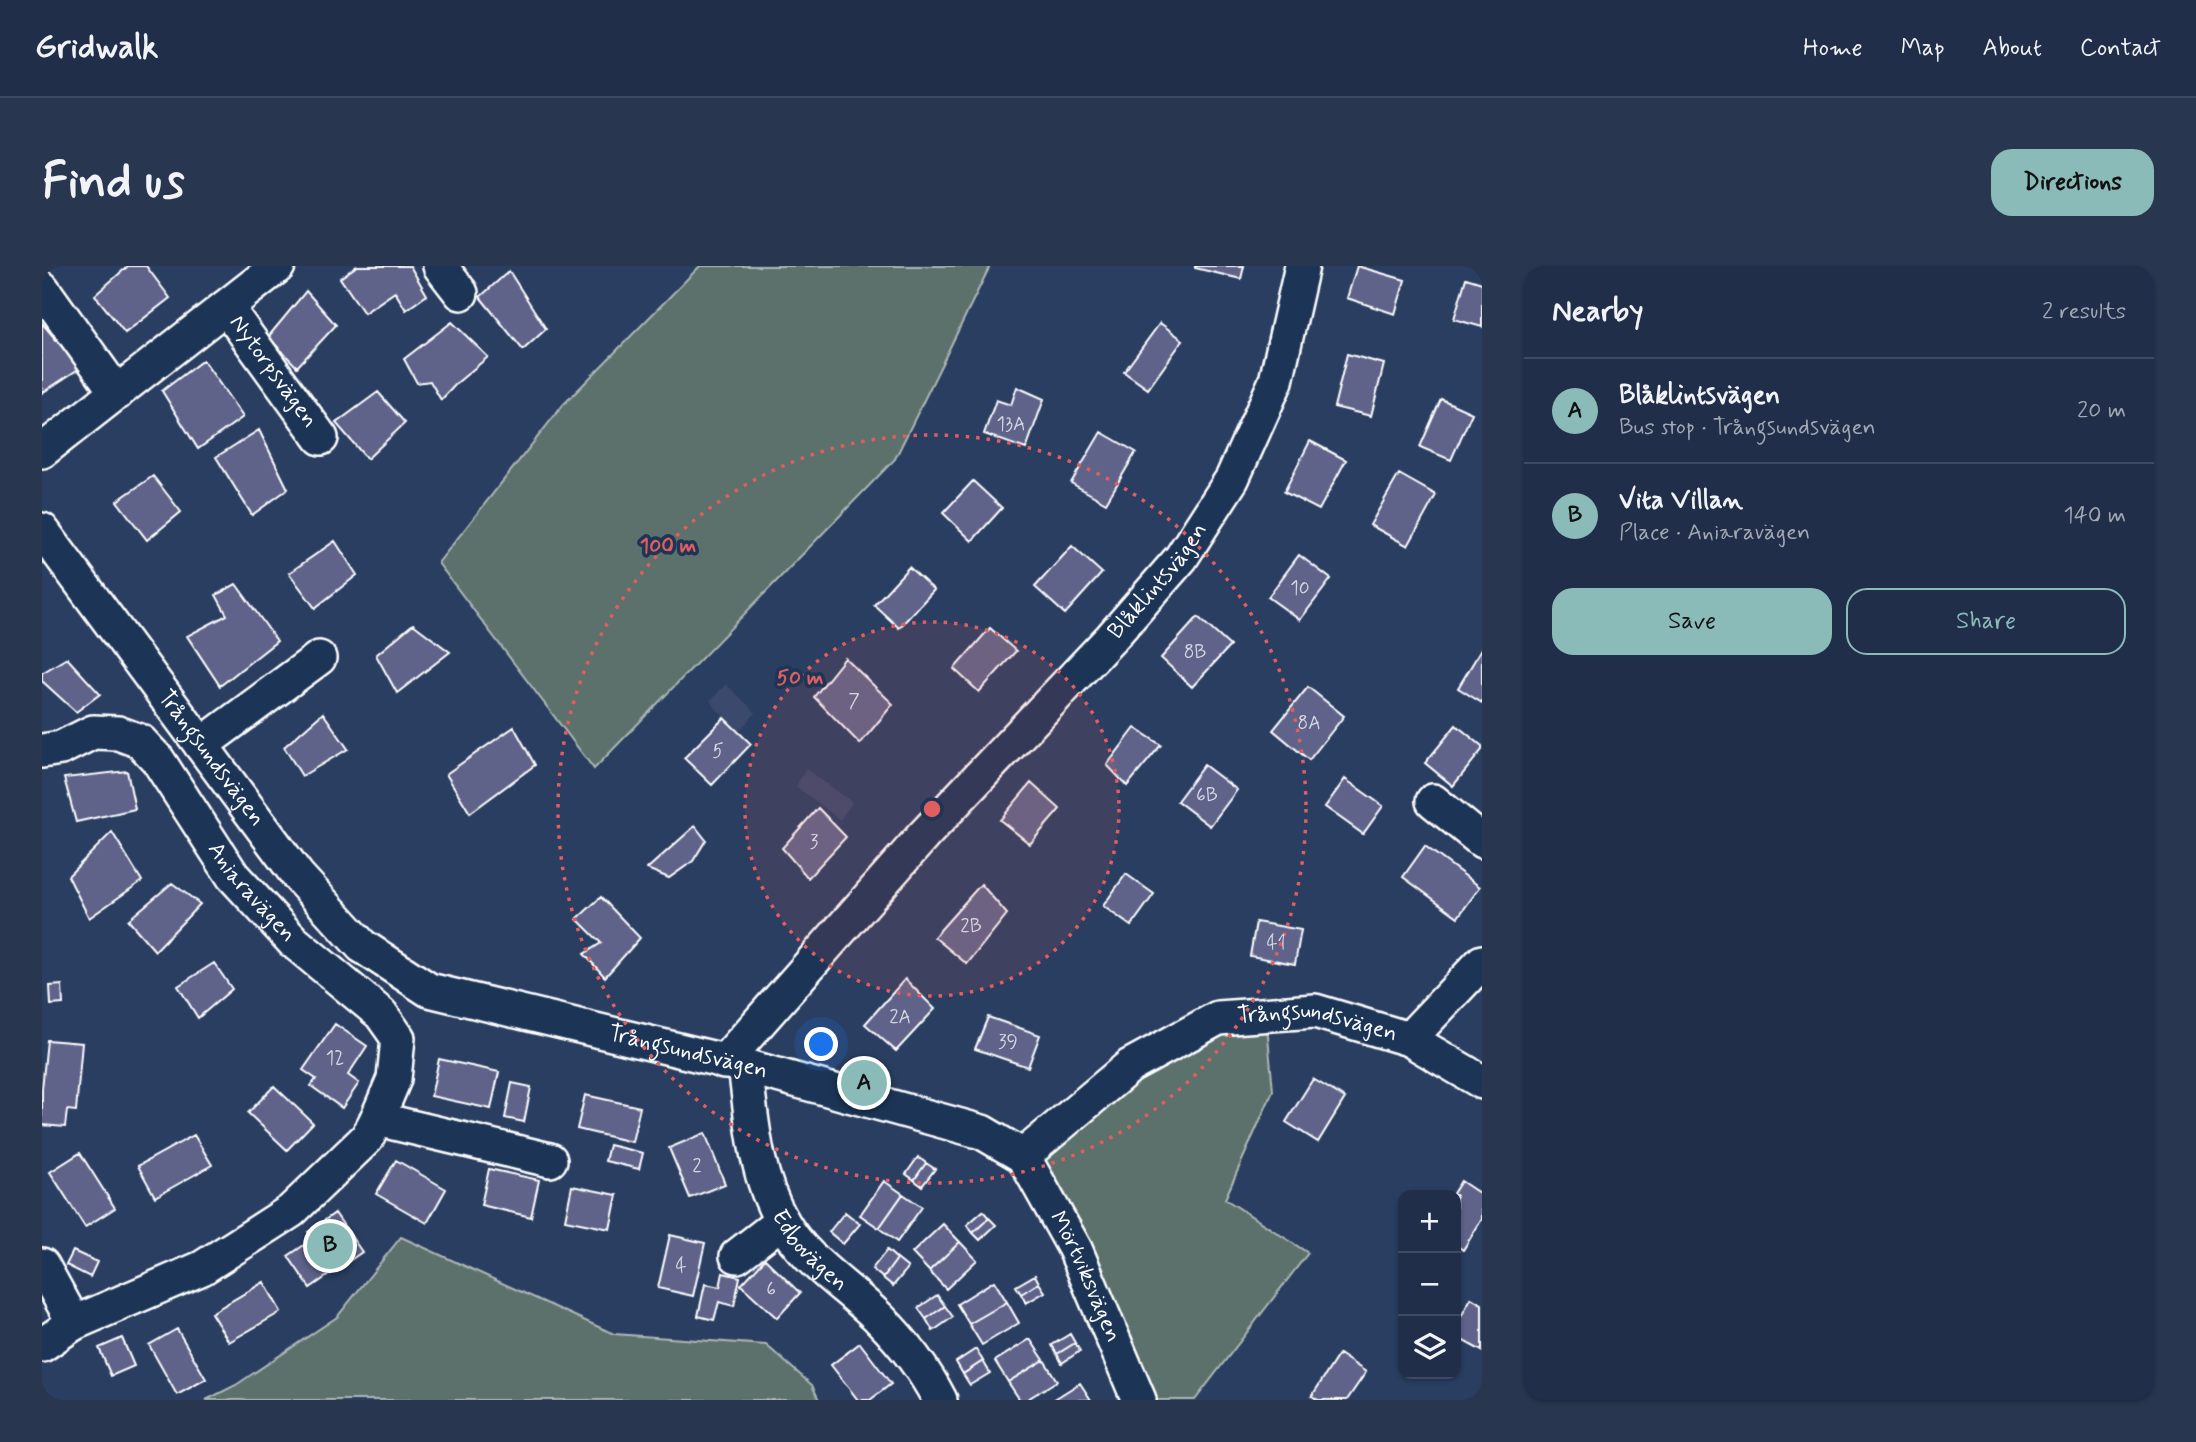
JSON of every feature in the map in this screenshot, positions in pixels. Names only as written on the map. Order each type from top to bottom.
[{"type":"street","name":"Nytorpsvägen","points":[[42,451],[278,266]]},
{"type":"street","points":[[440,266],[461,293]]},
{"type":"street","name":"Blåklintsvägen","points":[[735,1064],[924,835],[1111,638],[1181,558],[1232,479],[1276,381],[1302,266]]},
{"type":"street","points":[[42,288],[117,393]]},
{"type":"street","name":"Nytorpsvägen","points":[[226,307],[321,438]]},
{"type":"street","name":"Trångsundsvägen","points":[[42,530],[298,876],[362,946],[429,990],[735,1064],[982,1132],[1023,1156],[1130,1066],[1218,1018],[1315,1011],[1409,1039],[1482,1082]]},
{"type":"street","points":[[201,746],[319,658]]},
{"type":"street","name":"Aniaravägen","points":[[42,751],[61,748],[93,732],[118,733],[140,741],[158,760],[233,876],[293,941],[381,1014],[398,1038],[394,1079],[367,1139],[290,1211],[202,1268],[74,1323],[42,1345]]},
{"type":"street","points":[[1433,801],[1482,841]]},
{"type":"street","points":[[1409,1039],[1482,962]]},
{"type":"street","name":"Edbovägen","points":[[735,1064],[761,1175],[782,1221],[806,1254],[879,1318],[901,1342],[940,1400]]},
{"type":"street","points":[[377,1119],[550,1160]]},
{"type":"street","name":"Mörtviksvägen","points":[[1023,1156],[1075,1249],[1139,1400]]},
{"type":"street","points":[[737,1255],[782,1221]]},
{"type":"street","points":[[42,1265],[74,1323]]},
{"type":"shaded area","points":[[726,684],[756,713],[738,732],[710,701]]},
{"type":"shaded area","points":[[806,769],[852,802],[840,820],[796,786]]},
{"type":"green space","points":[[700,266],[990,266],[895,459],[594,769],[438,563],[563,405]]},
{"type":"green space","points":[[1266,1014],[1273,1091],[1225,1199],[1308,1253],[1195,1400],[1139,1400],[1023,1156],[1130,1066]]},
{"type":"green space","points":[[401,1237],[614,1334],[766,1345],[812,1385],[819,1400],[206,1400],[236,1385],[337,1317]]},
{"type":"building","points":[[128,266],[146,266],[170,298],[125,333],[95,295]]},
{"type":"building","points":[[357,266],[410,266],[427,295],[406,310],[395,292],[364,313],[340,278]]},
{"type":"building","points":[[1195,266],[1244,266],[1241,279]]},
{"type":"building","points":[[1357,266],[1405,280],[1395,314],[1347,298]]},
{"type":"building","points":[[509,271],[546,329],[523,350],[480,297]]},
{"type":"building","points":[[1466,278],[1482,283],[1482,327],[1454,319]]},
{"type":"building","points":[[306,291],[336,325],[297,367],[268,337]]},
{"type":"building","points":[[452,322],[488,357],[441,400],[430,381],[417,383],[404,359]]},
{"type":"building","points":[[42,323],[80,368],[42,393]]},
{"type":"building","points":[[1160,323],[1183,340],[1148,389],[1124,372]]},
{"type":"building","points":[[1347,354],[1384,364],[1371,416],[1334,407]]},
{"type":"building","points":[[203,360],[243,417],[198,449],[162,391]]},
{"type":"building","points":[[1017,387],[1044,399],[1026,449],[984,434],[996,400],[1011,405]]},
{"type":"building","points":[[378,392],[405,423],[367,459],[336,423]]},
{"type":"building","points":[[1441,399],[1472,413],[1451,460],[1420,447]]},
{"type":"building","points":[[259,430],[288,489],[252,515],[216,457]]},
{"type":"building","points":[[1101,432],[1136,452],[1106,503],[1071,483]]},
{"type":"building","points":[[1310,441],[1346,460],[1319,510],[1284,492]]},
{"type":"building","points":[[1399,474],[1436,495],[1408,546],[1370,525]]},
{"type":"building","points":[[153,476],[181,512],[147,540],[117,501]]},
{"type":"building","points":[[973,481],[1002,508],[972,541],[943,513]]},
{"type":"building","points":[[335,541],[357,575],[315,608],[289,573]]},
{"type":"building","points":[[1072,546],[1102,573],[1065,614],[1035,587]]},
{"type":"building","points":[[1299,555],[1331,579],[1300,620],[1268,597]]},
{"type":"building","points":[[909,567],[934,590],[899,628],[874,605]]},
{"type":"building","points":[[236,584],[277,641],[220,686],[187,636],[227,615],[216,595]]},
{"type":"building","points":[[1198,617],[1230,646],[1192,687],[1161,658]]},
{"type":"building","points":[[413,624],[450,652],[397,693],[376,655]]},
{"type":"building","points":[[990,628],[1016,651],[979,692],[954,669]]},
{"type":"building","points":[[1482,648],[1482,703],[1458,688]]},
{"type":"building","points":[[67,658],[100,694],[76,712],[42,681],[42,673]]},
{"type":"building","points":[[845,658],[893,704],[860,744],[814,697]]},
{"type":"building","points":[[1308,687],[1344,716],[1309,760],[1273,730]]},
{"type":"building","points":[[323,713],[348,749],[302,776],[284,747]]},
{"type":"building","points":[[724,718],[751,744],[712,785],[684,758]]},
{"type":"building","points":[[1456,725],[1482,746],[1482,750],[1453,786],[1425,763]]},
{"type":"building","points":[[514,727],[535,765],[470,813],[446,774]]},
{"type":"building","points":[[1135,728],[1161,745],[1127,786],[1107,765]]},
{"type":"building","points":[[1204,765],[1237,790],[1210,826],[1177,801]]},
{"type":"building","points":[[127,771],[135,809],[76,822],[64,778]]},
{"type":"building","points":[[1345,779],[1383,806],[1363,834],[1325,807]]},
{"type":"building","points":[[1031,783],[1060,809],[1030,844],[1000,820]]},
{"type":"building","points":[[818,808],[846,837],[808,878],[782,848]]},
{"type":"building","points":[[695,826],[706,840],[693,861],[669,878],[647,869]]},
{"type":"building","points":[[112,832],[142,881],[89,918],[68,876]]},
{"type":"building","points":[[1425,846],[1480,887],[1458,917],[1403,877]]},
{"type":"building","points":[[1126,874],[1154,894],[1131,926],[1103,906]]},
{"type":"building","points":[[172,883],[200,904],[155,951],[128,920]]},
{"type":"building","points":[[981,884],[1007,914],[967,964],[934,937]]},
{"type":"building","points":[[601,897],[640,938],[605,977],[584,954],[601,943],[577,919]]},
{"type":"building","points":[[1256,922],[1301,930],[1295,964],[1250,956]]},
{"type":"building","points":[[214,963],[232,989],[198,1018],[178,986]]},
{"type":"building","points":[[905,979],[935,1009],[896,1051],[865,1024]]},
{"type":"building","points":[[62,985],[63,1004],[51,1005],[50,986]]},
{"type":"building","points":[[988,1017],[1040,1035],[1028,1067],[975,1049]]},
{"type":"building","points":[[335,1024],[367,1046],[348,1075],[359,1083],[342,1108],[311,1086],[316,1079],[303,1070]]},
{"type":"building","points":[[47,1040],[82,1043],[76,1111],[67,1110],[65,1127],[42,1125],[42,1089]]},
{"type":"building","points":[[439,1059],[499,1072],[491,1109],[431,1096]]},
{"type":"building","points":[[1313,1079],[1345,1098],[1318,1142],[1286,1122]]},
{"type":"building","points":[[512,1083],[531,1087],[524,1122],[505,1118]]},
{"type":"building","points":[[274,1086],[313,1123],[287,1150],[248,1113]]},
{"type":"building","points":[[585,1095],[640,1107],[632,1142],[577,1129]]},
{"type":"building","points":[[705,1133],[725,1184],[690,1198],[669,1148]]},
{"type":"building","points":[[194,1135],[212,1165],[155,1197],[138,1166]]},
{"type":"building","points":[[609,1145],[643,1153],[639,1169],[605,1161]]},
{"type":"building","points":[[80,1153],[115,1208],[85,1227],[50,1172]]},
{"type":"building","points":[[918,1157],[926,1163],[914,1180],[906,1174]]},
{"type":"building","points":[[396,1160],[446,1189],[427,1223],[376,1194]]},
{"type":"building","points":[[926,1163],[935,1169],[922,1186],[914,1180]]},
{"type":"building","points":[[489,1169],[539,1180],[531,1217],[481,1205]]},
{"type":"building","points":[[884,1181],[903,1194],[879,1228],[860,1215]]},
{"type":"building","points":[[1461,1181],[1482,1195],[1482,1219],[1463,1250],[1461,1190],[1455,1190]]},
{"type":"building","points":[[572,1186],[617,1195],[610,1229],[565,1220]]},
{"type":"building","points":[[903,1194],[922,1207],[897,1242],[879,1228]]},
{"type":"building","points":[[983,1211],[989,1218],[973,1233],[967,1225]]},
{"type":"building","points":[[845,1212],[860,1224],[843,1244],[829,1232]]},
{"type":"building","points":[[335,1213],[362,1252],[310,1288],[288,1256],[313,1239],[308,1232]]},
{"type":"building","points":[[989,1218],[996,1225],[980,1240],[973,1233]]},
{"type":"building","points":[[943,1224],[960,1242],[929,1271],[912,1253]]},
{"type":"building","points":[[670,1235],[705,1243],[693,1296],[658,1288]]},
{"type":"building","points":[[960,1242],[977,1260],[946,1289],[929,1271]]},
{"type":"building","points":[[887,1250],[897,1259],[883,1278],[872,1269]]},
{"type":"building","points":[[73,1251],[97,1262],[90,1277],[66,1265]]},
{"type":"building","points":[[765,1259],[800,1293],[777,1318],[741,1285]]},
{"type":"building","points":[[897,1259],[908,1268],[893,1286],[883,1278]]},
{"type":"building","points":[[723,1273],[740,1277],[734,1306],[719,1302],[714,1320],[698,1316],[705,1284],[720,1287]]},
{"type":"building","points":[[1035,1275],[1039,1283],[1021,1294],[1016,1286]]},
{"type":"building","points":[[994,1281],[1007,1302],[969,1324],[957,1304]]},
{"type":"building","points":[[264,1282],[281,1312],[229,1342],[211,1313]]},
{"type":"building","points":[[1039,1283],[1045,1292],[1026,1303],[1021,1294]]},
{"type":"building","points":[[937,1295],[945,1306],[926,1319],[918,1308]]},
{"type":"building","points":[[1471,1298],[1482,1304],[1482,1351],[1461,1340],[1461,1317]]},
{"type":"building","points":[[1007,1302],[1019,1323],[982,1345],[969,1324]]},
{"type":"building","points":[[945,1306],[953,1317],[933,1331],[926,1319]]},
{"type":"building","points":[[177,1329],[206,1379],[177,1395],[149,1345]]},
{"type":"building","points":[[1070,1334],[1075,1343],[1057,1354],[1052,1345]]},
{"type":"building","points":[[122,1338],[134,1366],[111,1376],[99,1348]]},
{"type":"building","points":[[1030,1339],[1044,1360],[1008,1382],[995,1361]]},
{"type":"building","points":[[860,1343],[891,1384],[870,1400],[858,1400],[831,1365]]},
{"type":"building","points":[[1075,1343],[1080,1351],[1062,1363],[1057,1354]]},
{"type":"building","points":[[976,1349],[983,1361],[963,1374],[956,1362]]},
{"type":"building","points":[[1339,1354],[1366,1372],[1347,1400],[1318,1400],[1312,1396]]},
{"type":"building","points":[[1044,1360],[1057,1381],[1026,1400],[1020,1400],[1008,1382]]},
{"type":"building","points":[[983,1361],[990,1373],[970,1385],[963,1374]]},
{"type":"building","points":[[1080,1383],[1091,1400],[1053,1400]]},
{"type":"place","name":"Blåklintsvägen","points":[[864,1083]]},
{"type":"place","name":"Vita Villan","points":[[330,1246]]}]
